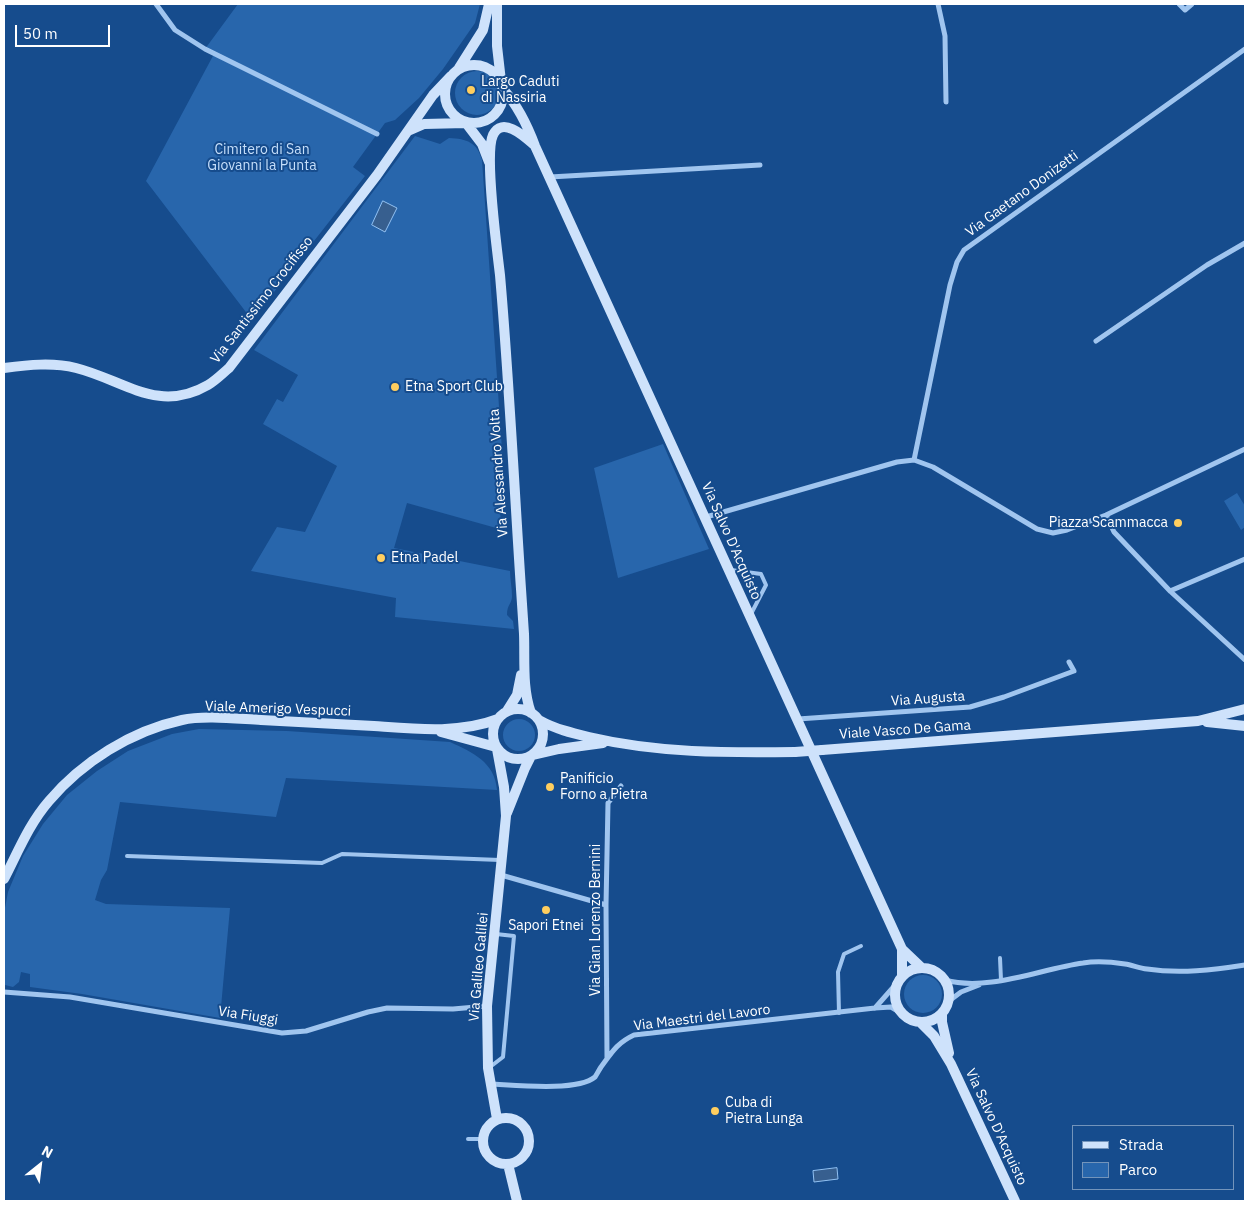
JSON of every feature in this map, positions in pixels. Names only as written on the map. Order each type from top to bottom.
[{"type":"street","points":[[156,4],[176,30],[205,49],[377,134]]},
{"type":"street","points":[[489,4],[483,30],[447,84],[445,93],[446,102],[450,110],[456,117],[466,123],[482,144],[490,164]]},
{"type":"street","points":[[490,164],[492,139],[503,101],[497,46],[497,4]]},
{"type":"street","points":[[938,4],[945,36],[946,102]]},
{"type":"street","points":[[1179,4],[1185,10],[1192,4]]},
{"type":"street","name":"Via Gaetano Donizetti","points":[[914,460],[950,284],[957,262],[964,250],[1245,49]]},
{"type":"street","points":[[455,72],[468,65],[483,66],[496,73],[502,85]]},
{"type":"street","name":"Via Santissimo Crocifisso","points":[[4,368],[42,364],[68,367],[102,377],[144,394],[161,397],[191,394],[209,385],[229,368],[377,175],[433,94],[455,72]]},
{"type":"street","name":"Via Salvo D'Acquisto","points":[[502,85],[515,103],[529,129],[535,146],[902,949]]},
{"type":"street","points":[[485,121],[491,118],[501,107]]},
{"type":"street","points":[[407,132],[424,124],[497,122],[522,134],[535,146]]},
{"type":"street","points":[[494,133],[499,129],[509,128]]},
{"type":"street","name":"Via Alessandro Volta","points":[[490,164],[502,309],[524,660]]},
{"type":"street","points":[[550,176],[760,165]]},
{"type":"street","points":[[1096,341],[1207,265],[1245,243]]},
{"type":"street","points":[[706,517],[897,462],[914,460],[933,467],[1037,529],[1053,533],[1067,530],[1106,515],[1245,449]]},
{"type":"street","points":[[1106,515],[1114,532],[1170,591],[1245,660]]},
{"type":"street","points":[[1170,591],[1245,559]]},
{"type":"street","points":[[433,730],[486,723],[498,719],[507,711],[517,695],[524,660]]},
{"type":"street","points":[[506,816],[525,768],[541,746],[544,733],[526,698],[524,660]]},
{"type":"street","name":"Via Augusta","points":[[798,719],[970,707],[1004,697],[1074,671],[1069,662]]},
{"type":"street","points":[[507,711],[519,709],[535,716],[548,725],[562,730],[613,742]]},
{"type":"street","points":[[1198,721],[1245,709]]},
{"type":"street","name":"Viale Amerigo Vespucci","points":[[4,885],[6,875],[27,831],[48,802],[71,778],[96,758],[137,735],[183,720],[227,718],[433,730]]},
{"type":"street","points":[[498,719],[493,730],[493,737],[504,786],[506,816]]},
{"type":"street","points":[[1198,721],[1245,726]]},
{"type":"street","name":"Viale Vasco De Gama","points":[[613,742],[686,751],[795,752],[1198,721]]},
{"type":"street","points":[[433,730],[497,748],[507,757],[520,760],[567,748],[613,742]]},
{"type":"street","name":"Via Gian Lorenzo Bernini","points":[[607,1059],[606,905],[608,802],[621,786]]},
{"type":"street","name":"Via Galileo Galilei","points":[[497,1119],[488,1068],[487,1006],[506,816]]},
{"type":"street","points":[[501,875],[606,905]]},
{"type":"street","points":[[902,949],[922,968],[937,973],[945,980],[955,983],[982,984]]},
{"type":"street","points":[[902,949],[895,998],[901,1012],[913,1021],[921,1023],[936,1019],[942,1014],[949,1001],[961,992],[982,984],[1085,962],[1125,964],[1146,969],[1204,972],[1245,966]]},
{"type":"street","points":[[875,1008],[907,972],[922,968]]},
{"type":"street","points":[[945,980],[949,990],[949,1001]]},
{"type":"street","name":"Via Fiuggi","points":[[4,992],[70,997],[282,1033],[306,1030],[386,1008],[454,1009],[487,1006]]},
{"type":"street","name":"Via Maestri del Lavoro","points":[[491,1084],[569,1086],[585,1082],[595,1077],[623,1040],[634,1035],[875,1008],[891,1007],[901,1012]]},
{"type":"street","points":[[942,1014],[951,1064]]},
{"type":"street","points":[[921,1023],[934,1036],[951,1064]]},
{"type":"street","name":"Via Salvo D'Acquisto","points":[[951,1064],[1015,1201]]},
{"type":"street","points":[[497,1119],[513,1119],[520,1122],[529,1135],[527,1151],[522,1157],[508,1164],[490,1157],[486,1152],[483,1140],[487,1127],[497,1119]]},
{"type":"street","points":[[508,1164],[518,1201]]},
{"type":"lane","points":[[729,570],[761,574],[766,585],[758,597],[750,616]]},
{"type":"lane","points":[[748,573],[758,597]]},
{"type":"lane","points":[[127,856],[322,863],[342,854],[502,860]]},
{"type":"lane","points":[[488,1068],[503,1056],[514,936],[494,933]]},
{"type":"lane","points":[[839,1013],[838,972],[844,954],[861,946]]},
{"type":"lane","points":[[1000,958],[1001,980]]},
{"type":"lane","points":[[468,1139],[483,1140]]},
{"type":"green space","name":"Cimitero di San Giovanni la Punta","points":[[238,4],[480,4],[475,23],[443,69],[419,98],[395,120],[385,123],[353,167],[365,176],[252,320],[146,181],[214,54],[205,49]]},
{"type":"green space","points":[[481,71],[493,77],[498,84],[498,102],[493,109],[486,114],[473,115],[461,109],[456,102],[455,89],[461,77],[468,72]]},
{"type":"green space","name":"Etna Sport Club","points":[[415,136],[440,144],[449,138],[461,139],[474,145],[482,160],[506,508],[500,512],[501,522],[507,531],[407,503],[394,548],[510,571],[512,596],[507,615],[513,621],[514,629],[395,617],[396,598],[251,571],[277,527],[305,532],[337,466],[263,424],[277,399],[283,402],[298,375],[254,350]]},
{"type":"green space","points":[[663,444],[709,549],[618,578],[594,468]]},
{"type":"green space","points":[[1237,493],[1245,506],[1245,527],[1241,530],[1224,501]]},
{"type":"green space","points":[[519,719],[531,723],[535,735],[531,747],[519,751],[507,747],[503,735],[507,723]]},
{"type":"green space","points":[[199,729],[287,731],[450,742],[474,754],[487,765],[492,772],[497,790],[286,778],[276,817],[120,802],[107,870],[101,880],[95,900],[106,904],[230,908],[220,1018],[30,987],[30,974],[21,972],[19,982],[13,987],[5,985],[4,913],[8,892],[23,856],[43,824],[67,795],[97,771],[128,751],[172,734]]},
{"type":"green space","points":[[923,975],[937,980],[942,994],[937,1008],[923,1013],[909,1008],[904,994],[909,980]]},
{"type":"shaded area","points":[[383,201],[397,208],[385,232],[372,225]]},
{"type":"shaded area","points":[[837,1168],[838,1179],[814,1182],[813,1171]]},
{"type":"place","name":"Largo Caduti di Nassiria","points":[[471,90]]},
{"type":"place","name":"Etna Sport Club","points":[[395,387]]},
{"type":"place","name":"Piazza Scammacca","points":[[1178,523]]},
{"type":"place","name":"Etna Padel","points":[[381,558]]},
{"type":"place","name":"Panificio Forno a Pietra","points":[[550,787]]},
{"type":"place","name":"Sapori Etnei","points":[[546,910]]},
{"type":"place","name":"Cuba di Pietra Lunga","points":[[715,1111]]}]
